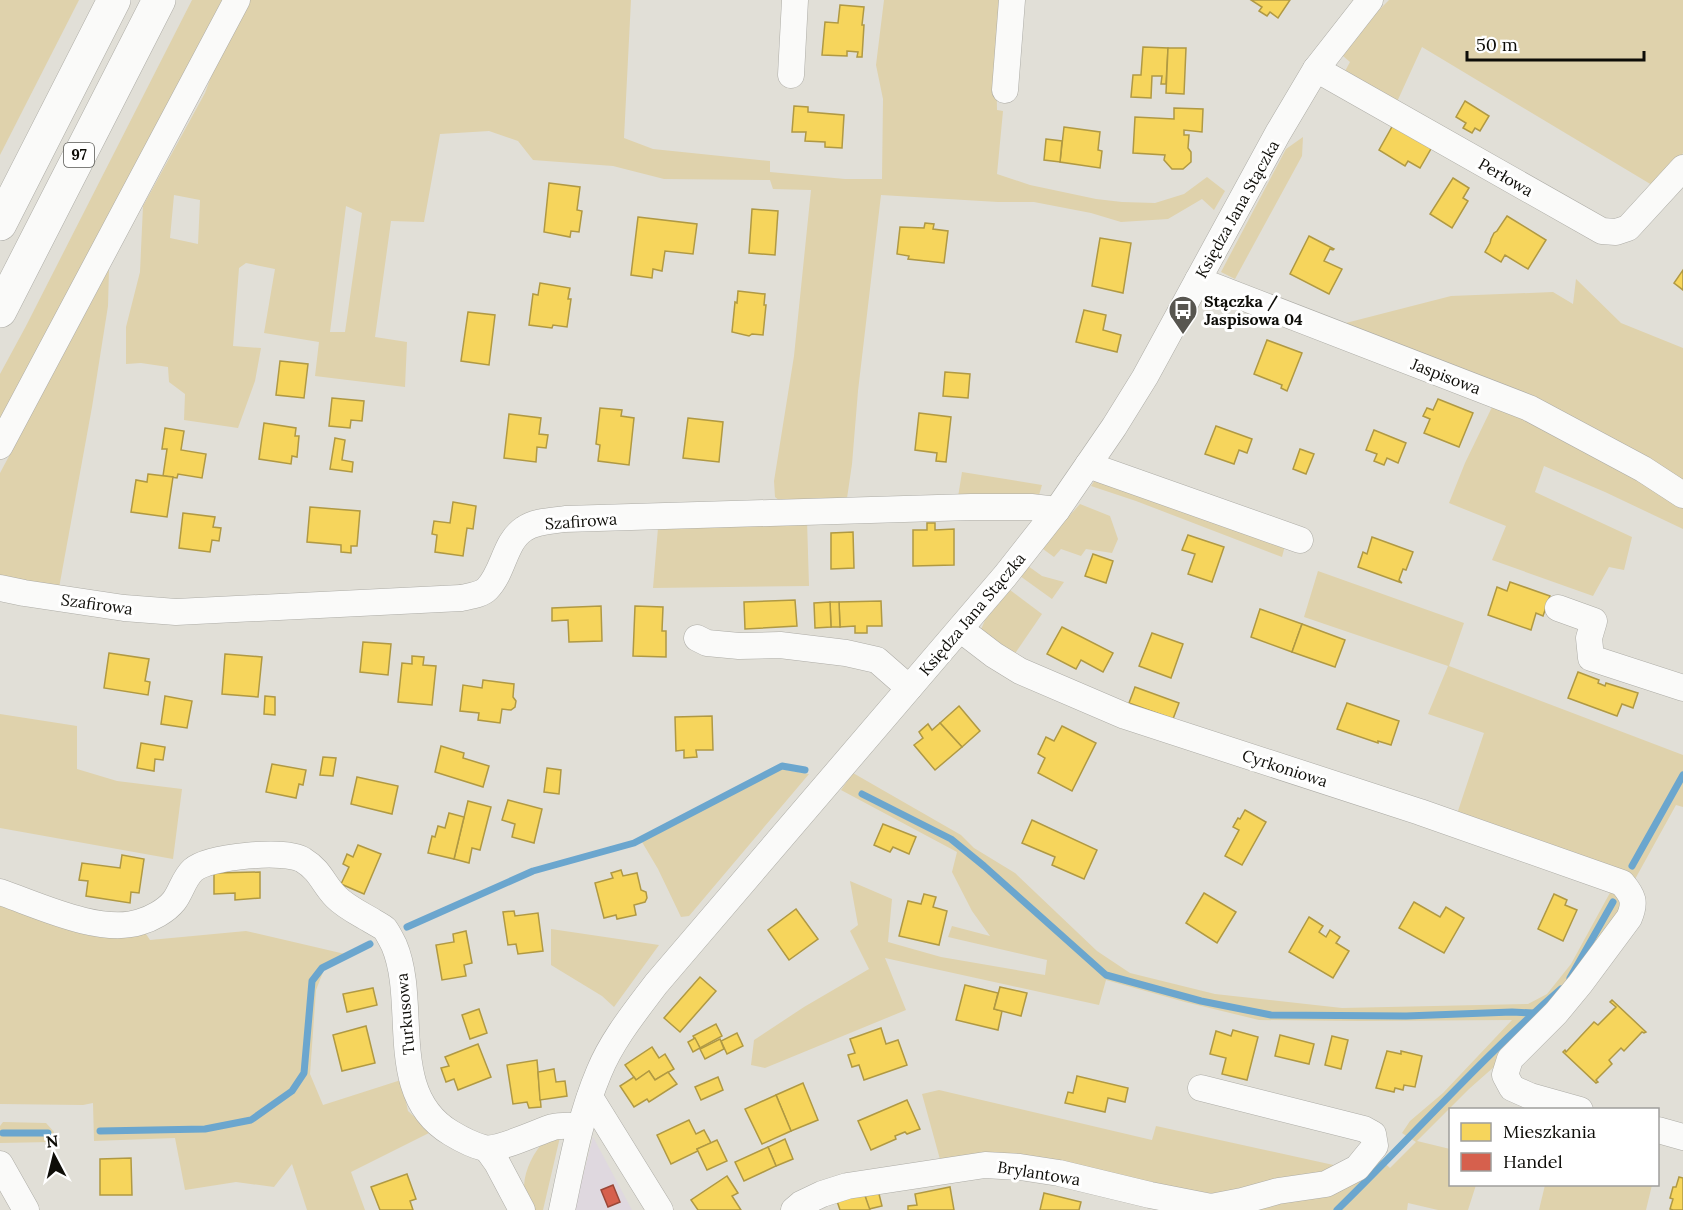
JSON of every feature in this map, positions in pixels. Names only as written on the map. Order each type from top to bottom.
[{"type":"main road","name":"97","points":[[0,224],[114,0]]},
{"type":"main road","name":"97","points":[[0,311],[159,0]]},
{"type":"street","points":[[0,446],[237,0]]},
{"type":"street","points":[[791,75],[795,0]]},
{"type":"street","points":[[1005,90],[1012,0]]},
{"type":"street","name":"Księdza Jana Stączka","points":[[562,1210],[580,1126],[599,1072],[632,1016],[656,984],[960,629],[1057,510],[1145,377],[1278,133],[1316,69],[1370,0]]},
{"type":"street","name":"Perłowa","points":[[1316,69],[1602,231],[1617,232],[1628,228],[1683,168]]},
{"type":"street","name":"Jaspisowa","points":[[1198,280],[1529,408],[1643,469],[1683,495]]},
{"type":"street","points":[[1088,465],[1300,540]]},
{"type":"street","name":"Szafirowa","points":[[0,588],[124,608],[176,612],[461,598],[486,590],[493,581],[515,537],[524,528],[540,522],[565,519],[971,507],[1031,507],[1057,510]]},
{"type":"street","points":[[1558,608],[1594,621],[1589,638],[1591,658],[1683,688]]},
{"type":"street","name":"Cyrkoniowa","points":[[960,629],[994,655],[1020,671],[1125,716],[1420,812],[1622,883],[1631,894],[1634,907],[1629,918],[1556,1013],[1510,1059],[1505,1075],[1512,1088],[1530,1096],[1573,1108]]},
{"type":"street","points":[[697,638],[707,643],[739,646],[780,645],[877,660],[909,688]]},
{"type":"street","name":"Turkusowa","points":[[0,892],[86,921],[111,926],[138,923],[155,916],[173,902],[194,870],[208,862],[264,855],[300,858],[315,867],[335,896],[352,910],[385,929],[394,945],[401,968],[408,1060],[413,1083],[421,1102],[431,1118],[447,1130],[468,1143],[487,1149]]},
{"type":"street","points":[[1201,1088],[1364,1129],[1372,1134],[1375,1146],[1357,1168],[1326,1184],[1278,1191],[1214,1209]]},
{"type":"street","points":[[590,1097],[660,1210]]},
{"type":"street","points":[[522,1210],[487,1149],[555,1126],[580,1126]]},
{"type":"street","points":[[1659,1130],[1683,1137]]},
{"type":"street","points":[[0,1164],[26,1210]]},
{"type":"street","name":"Brylantowa","points":[[794,1210],[822,1194],[847,1186],[985,1165],[1059,1173],[1214,1209]]},
{"type":"shaded area","points":[[0,0],[79,0],[0,155]]},
{"type":"shaded area","points":[[192,0],[229,0],[0,428],[0,374]]},
{"type":"shaded area","points":[[249,0],[631,0],[624,138],[653,149],[770,161],[770,172],[845,179],[882,179],[883,99],[876,65],[884,0],[1002,0],[996,57],[997,110],[1003,111],[997,174],[1030,185],[1122,202],[1155,203],[1184,194],[1207,177],[1225,191],[1214,210],[1202,199],[1168,219],[1121,222],[1091,213],[1034,202],[881,195],[846,505],[785,505],[775,497],[774,481],[794,356],[811,190],[773,189],[770,180],[664,179],[613,166],[533,160],[518,141],[489,131],[440,134],[424,222],[391,221],[375,337],[407,342],[405,387],[315,376],[319,342],[264,333],[275,269],[246,263],[239,268],[233,346],[261,348],[255,381],[238,428],[184,420],[185,394],[169,382],[168,367],[141,363],[126,364],[126,327],[140,272],[143,206],[205,93],[217,61]],"holes":[[[174,195],[200,200],[198,244],[170,238]],[[346,206],[362,213],[345,332],[330,332]]]},
{"type":"shaded area","points":[[1389,0],[1683,0],[1683,153],[1657,188],[1422,47],[1396,104],[1344,73],[1350,62],[1343,56]]},
{"type":"shaded area","points":[[1303,137],[1302,156],[1235,279],[1221,272],[1286,149]]},
{"type":"shaded area","points":[[109,269],[108,306],[59,588],[0,575],[0,473]]},
{"type":"shaded area","points":[[1576,279],[1621,323],[1683,348],[1683,485],[1551,405],[1520,396],[1338,325],[1451,296],[1553,292],[1573,304]]},
{"type":"shaded area","points":[[1493,405],[1564,439],[1683,504],[1683,529],[1544,466],[1535,492],[1632,537],[1624,570],[1609,567],[1593,596],[1492,560],[1506,526],[1449,503]]},
{"type":"shaded area","points":[[962,472],[1042,485],[1039,495],[958,497]]},
{"type":"shaded area","points":[[1095,480],[1286,542],[1282,557],[1091,486]]},
{"type":"shaded area","points":[[1080,504],[1110,516],[1118,539],[1112,553],[1086,549],[1081,556],[1061,549],[1054,557],[1043,549]]},
{"type":"shaded area","points":[[807,520],[809,586],[653,588],[658,528]]},
{"type":"shaded area","points":[[1028,566],[1042,576],[1064,582],[1052,599],[1020,576]]},
{"type":"shaded area","points":[[1318,571],[1464,623],[1449,666],[1683,755],[1683,807],[1676,805],[1634,881],[1457,814],[1484,733],[1428,714],[1448,666],[1304,617]]},
{"type":"shaded area","points":[[1010,590],[1042,614],[1014,655],[980,632],[985,620]]},
{"type":"shaded area","points":[[0,714],[77,726],[77,769],[117,781],[182,789],[173,859],[0,828]]},
{"type":"shaded area","points":[[781,769],[809,774],[689,916],[681,917],[642,842]]},
{"type":"shaded area","points":[[853,773],[961,835],[974,848],[1015,873],[1097,951],[1130,973],[1215,994],[1342,1008],[1528,1004],[1547,994],[1571,964],[1612,889],[1625,906],[1616,924],[1495,1066],[1417,1141],[1449,1149],[1449,1186],[1476,1186],[1468,1210],[1438,1210],[1408,1203],[1407,1210],[1231,1210],[1378,1157],[1390,1168],[1416,1142],[1402,1133],[1410,1121],[1443,1093],[1512,1020],[1259,1020],[1106,980],[1099,1005],[885,958],[906,1010],[765,1068],[751,1065],[754,1040],[804,1007],[869,969],[850,931],[858,925],[850,881],[892,899],[888,942],[941,957],[1045,975],[1047,960],[948,937],[952,926],[990,936],[972,911],[952,872],[957,852],[841,790]]},
{"type":"shaded area","points":[[0,902],[144,931],[150,940],[246,931],[345,954],[325,967],[316,990],[310,1074],[323,1105],[401,1080],[408,1111],[431,1132],[351,1172],[365,1210],[307,1210],[292,1164],[274,1187],[236,1182],[185,1190],[175,1138],[94,1141],[93,1103],[83,1105],[0,1104]]},
{"type":"shaded area","points":[[551,929],[659,945],[614,1007],[602,996],[551,965]]},
{"type":"shaded area","points":[[939,1090],[1152,1140],[1156,1126],[1338,1166],[1314,1176],[1207,1198],[941,1163],[922,1094]]},
{"type":"shaded area","points":[[3,1122],[46,1123],[54,1132],[51,1142],[0,1143],[0,1126]]},
{"type":"shaded area","points":[[560,1137],[543,1210],[528,1210],[524,1189],[526,1173],[531,1161],[546,1139]]},
{"type":"shaded area","points":[[593,1137],[632,1210],[574,1210]]},
{"type":"shaded area","points":[[1545,1186],[1652,1186],[1646,1210],[1539,1210]]},
{"type":"building: Mieszkania","points":[[1251,0],[1290,0],[1278,18],[1270,12],[1267,16],[1259,11],[1262,7]]},
{"type":"building: Mieszkania","points":[[840,5],[864,7],[862,57],[857,57],[858,52],[847,51],[847,56],[822,55],[825,22],[838,23]]},
{"type":"building: Mieszkania","points":[[1143,47],[1168,48],[1166,84],[1161,84],[1162,76],[1152,76],[1151,98],[1131,97],[1133,75],[1141,75]]},
{"type":"building: Mieszkania","points":[[1168,48],[1186,48],[1184,94],[1166,93]]},
{"type":"building: Mieszkania","points":[[1465,101],[1489,116],[1480,131],[1475,128],[1472,133],[1463,128],[1466,123],[1456,117]]},
{"type":"building: Mieszkania","points":[[794,106],[808,107],[808,112],[844,115],[842,148],[825,147],[825,142],[805,141],[806,132],[792,132]]},
{"type":"building: Mieszkania","points":[[1174,108],[1203,109],[1202,132],[1184,130],[1184,135],[1189,135],[1188,148],[1191,152],[1191,162],[1183,169],[1172,169],[1164,160],[1165,155],[1133,153],[1135,117],[1174,119]]},
{"type":"building: Mieszkania","points":[[1393,125],[1432,147],[1420,168],[1408,161],[1405,166],[1379,150]]},
{"type":"building: Mieszkania","points":[[1064,127],[1100,132],[1098,150],[1102,151],[1100,168],[1060,162]]},
{"type":"building: Mieszkania","points":[[1046,139],[1062,141],[1060,162],[1044,160]]},
{"type":"building: Mieszkania","points":[[1453,178],[1469,188],[1463,198],[1468,201],[1452,228],[1430,214]]},
{"type":"building: Mieszkania","points":[[549,183],[580,187],[577,210],[582,211],[579,232],[571,231],[570,237],[544,232]]},
{"type":"building: Mieszkania","points":[[752,209],[778,211],[775,255],[749,253]]},
{"type":"building: Mieszkania","points":[[1507,216],[1546,240],[1528,269],[1505,255],[1501,262],[1485,252],[1494,233]]},
{"type":"building: Mieszkania","points":[[638,217],[697,224],[693,254],[665,251],[662,271],[653,269],[652,278],[631,275]]},
{"type":"building: Mieszkania","points":[[925,223],[934,224],[933,229],[948,231],[944,263],[908,259],[909,256],[897,254],[900,227],[924,228]]},
{"type":"building: Mieszkania","points":[[1309,236],[1334,249],[1330,249],[1324,261],[1342,269],[1329,294],[1290,274]]},
{"type":"building: Mieszkania","points":[[1100,238],[1131,243],[1123,293],[1092,286]]},
{"type":"building: Mieszkania","points":[[1683,270],[1683,290],[1674,283]]},
{"type":"building: Mieszkania","points":[[540,283],[570,288],[568,299],[571,299],[567,327],[529,325],[533,294],[538,295]]},
{"type":"building: Mieszkania","points":[[738,291],[765,294],[763,335],[749,336],[732,332]]},
{"type":"building: Mieszkania","points":[[1084,310],[1106,315],[1103,330],[1121,335],[1117,352],[1076,342]]},
{"type":"building: Mieszkania","points":[[468,312],[495,315],[489,365],[461,361]]},
{"type":"building: Mieszkania","points":[[1267,340],[1302,353],[1287,391],[1281,388],[1282,385],[1254,374]]},
{"type":"building: Mieszkania","points":[[280,361],[308,364],[304,398],[276,395]]},
{"type":"building: Mieszkania","points":[[945,372],[970,374],[968,398],[943,396]]},
{"type":"building: Mieszkania","points":[[332,398],[364,401],[362,421],[351,420],[350,428],[329,426]]},
{"type":"building: Mieszkania","points":[[1438,399],[1473,413],[1459,447],[1424,433],[1430,419],[1423,416],[1427,408],[1433,410]]},
{"type":"building: Mieszkania","points":[[600,408],[622,410],[621,416],[634,418],[629,465],[598,461],[600,445],[596,444]]},
{"type":"building: Mieszkania","points":[[919,413],[951,417],[946,462],[936,461],[937,453],[915,450]]},
{"type":"building: Mieszkania","points":[[509,414],[541,418],[539,434],[548,435],[546,448],[537,447],[536,462],[504,458]]},
{"type":"building: Mieszkania","points":[[688,418],[723,422],[719,462],[683,458]]},
{"type":"building: Mieszkania","points":[[264,423],[296,428],[295,436],[299,436],[297,457],[292,456],[291,464],[259,459]]},
{"type":"building: Mieszkania","points":[[1216,426],[1252,439],[1247,453],[1239,450],[1234,464],[1205,454]]},
{"type":"building: Mieszkania","points":[[165,428],[184,431],[181,450],[206,454],[202,478],[178,474],[177,478],[163,476],[167,449],[162,449]]},
{"type":"building: Mieszkania","points":[[1374,430],[1406,443],[1398,463],[1387,458],[1384,465],[1374,461],[1377,454],[1366,450]]},
{"type":"building: Mieszkania","points":[[335,438],[345,440],[342,460],[353,462],[352,472],[330,469]]},
{"type":"building: Mieszkania","points":[[1300,449],[1314,454],[1306,474],[1293,469]]},
{"type":"building: Mieszkania","points":[[148,474],[173,477],[167,517],[131,512],[136,480],[147,482]]},
{"type":"building: Mieszkania","points":[[453,502],[476,506],[473,529],[467,528],[463,556],[435,552],[437,535],[432,534],[434,521],[450,523]]},
{"type":"building: Mieszkania","points":[[310,507],[360,511],[357,546],[351,546],[351,553],[341,552],[341,545],[307,542]]},
{"type":"building: Mieszkania","points":[[183,513],[215,517],[213,527],[221,528],[219,541],[212,540],[210,552],[179,548]]},
{"type":"building: Mieszkania","points":[[927,523],[935,523],[935,530],[954,529],[954,565],[913,566],[913,530],[927,530]]},
{"type":"building: Mieszkania","points":[[853,532],[854,568],[831,569],[831,533]]},
{"type":"building: Mieszkania","points":[[1188,535],[1224,547],[1212,582],[1188,574],[1195,554],[1182,550]]},
{"type":"building: Mieszkania","points":[[1372,537],[1413,552],[1399,580],[1402,583],[1358,567],[1363,552],[1367,554]]},
{"type":"building: Mieszkania","points":[[1093,554],[1113,561],[1106,583],[1085,576]]},
{"type":"building: Mieszkania","points":[[1510,582],[1550,596],[1543,616],[1536,613],[1531,630],[1488,615],[1497,587],[1507,591]]},
{"type":"building: Mieszkania","points":[[795,600],[797,626],[745,629],[744,602]]},
{"type":"building: Mieszkania","points":[[881,601],[882,626],[867,626],[867,633],[855,633],[855,626],[840,627],[839,602]]},
{"type":"building: Mieszkania","points":[[830,602],[839,602],[840,627],[831,627]]},
{"type":"building: Mieszkania","points":[[830,602],[831,627],[815,628],[814,603]]},
{"type":"building: Mieszkania","points":[[601,606],[602,641],[569,642],[568,620],[552,621],[552,608]]},
{"type":"building: Mieszkania","points":[[635,606],[663,607],[662,631],[666,631],[666,657],[633,656]]},
{"type":"building: Mieszkania","points":[[1260,609],[1302,624],[1292,652],[1251,637]]},
{"type":"building: Mieszkania","points":[[1302,624],[1345,640],[1335,667],[1292,652]]},
{"type":"building: Mieszkania","points":[[1062,627],[1113,653],[1103,672],[1081,660],[1076,669],[1047,654]]},
{"type":"building: Mieszkania","points":[[1152,633],[1183,644],[1171,678],[1139,666]]},
{"type":"building: Mieszkania","points":[[363,642],[391,644],[388,675],[360,672]]},
{"type":"building: Mieszkania","points":[[109,653],[149,659],[145,681],[150,682],[148,695],[104,688]]},
{"type":"building: Mieszkania","points":[[225,654],[262,657],[258,697],[222,694]]},
{"type":"building: Mieszkania","points":[[412,656],[424,657],[423,665],[436,666],[432,705],[398,702],[402,663],[412,664]]},
{"type":"building: Mieszkania","points":[[1578,672],[1599,680],[1598,683],[1605,686],[1606,683],[1638,693],[1633,708],[1622,704],[1617,716],[1568,698]]},
{"type":"building: Mieszkania","points":[[483,680],[514,684],[515,707],[511,710],[502,709],[500,723],[478,720],[479,713],[460,711],[463,685],[482,688]]},
{"type":"building: Mieszkania","points":[[1135,687],[1179,703],[1173,719],[1129,703]]},
{"type":"building: Mieszkania","points":[[165,696],[192,701],[187,728],[161,724]]},
{"type":"building: Mieszkania","points":[[265,696],[275,697],[275,715],[264,714]]},
{"type":"building: Mieszkania","points":[[1347,703],[1399,721],[1391,745],[1337,729]]},
{"type":"building: Mieszkania","points":[[959,706],[980,731],[962,747],[940,723]]},
{"type":"building: Mieszkania","points":[[712,716],[713,750],[696,750],[697,757],[684,758],[684,750],[676,751],[675,717]]},
{"type":"building: Mieszkania","points":[[940,723],[962,747],[935,770],[914,745],[923,738],[919,732],[928,724],[932,730]]},
{"type":"building: Mieszkania","points":[[1062,726],[1096,743],[1072,791],[1038,773],[1045,758],[1038,754],[1046,737],[1054,741]]},
{"type":"building: Mieszkania","points":[[141,743],[165,747],[163,760],[155,759],[154,771],[137,768]]},
{"type":"building: Mieszkania","points":[[441,746],[464,753],[463,758],[489,766],[483,787],[435,772]]},
{"type":"building: Mieszkania","points":[[323,757],[336,758],[333,776],[320,775]]},
{"type":"building: Mieszkania","points":[[272,764],[306,770],[303,785],[299,784],[296,798],[266,792]]},
{"type":"building: Mieszkania","points":[[547,768],[561,770],[559,794],[544,792]]},
{"type":"building: Mieszkania","points":[[357,777],[398,786],[392,814],[351,804]]},
{"type":"building: Mieszkania","points":[[508,800],[542,809],[534,843],[512,837],[515,824],[502,820]]},
{"type":"building: Mieszkania","points":[[468,801],[491,807],[480,850],[472,848],[469,863],[454,859]]},
{"type":"building: Mieszkania","points":[[1245,810],[1266,822],[1242,865],[1225,856],[1239,830],[1233,827]]},
{"type":"building: Mieszkania","points":[[449,813],[464,817],[454,859],[428,853],[432,836],[435,837],[438,826],[445,828]]},
{"type":"building: Mieszkania","points":[[1032,820],[1097,850],[1084,879],[1052,865],[1055,857],[1022,843]]},
{"type":"building: Mieszkania","points":[[883,824],[916,837],[909,854],[893,847],[890,852],[874,845]]},
{"type":"building: Mieszkania","points":[[358,845],[381,854],[364,894],[341,884],[349,867],[343,864],[347,854],[353,857]]},
{"type":"building: Mieszkania","points":[[122,855],[144,859],[139,893],[131,892],[130,903],[86,896],[88,881],[79,880],[82,863],[120,868]]},
{"type":"building: Mieszkania","points":[[621,870],[623,876],[637,873],[641,890],[646,892],[647,898],[645,902],[634,905],[636,915],[617,919],[616,915],[604,918],[595,883],[613,878],[611,873]]},
{"type":"building: Mieszkania","points":[[260,872],[260,898],[235,900],[235,893],[214,894],[214,873]]},
{"type":"building: Mieszkania","points":[[1204,893],[1236,912],[1217,943],[1186,923]]},
{"type":"building: Mieszkania","points":[[924,894],[936,897],[933,907],[947,911],[939,945],[899,936],[908,901],[921,904]]},
{"type":"building: Mieszkania","points":[[1554,894],[1567,900],[1565,905],[1577,910],[1563,941],[1538,929]]},
{"type":"building: Mieszkania","points":[[1414,902],[1440,917],[1446,907],[1464,918],[1444,953],[1399,928]]},
{"type":"building: Mieszkania","points":[[796,909],[818,939],[789,960],[768,930]]},
{"type":"building: Mieszkania","points":[[514,911],[515,916],[538,913],[543,951],[518,954],[516,944],[508,945],[503,912]]},
{"type":"building: Mieszkania","points":[[1309,917],[1323,926],[1319,932],[1326,937],[1330,930],[1340,937],[1336,943],[1349,951],[1333,978],[1289,952]]},
{"type":"building: Mieszkania","points":[[466,931],[472,963],[464,965],[466,976],[442,980],[436,945],[454,942],[453,934]]},
{"type":"building: Mieszkania","points":[[700,977],[716,991],[680,1032],[664,1018]]},
{"type":"building: Mieszkania","points":[[965,985],[998,993],[994,1009],[1002,1011],[998,1030],[956,1020]]},
{"type":"building: Mieszkania","points":[[1000,987],[1027,993],[1021,1016],[994,1009]]},
{"type":"building: Mieszkania","points":[[373,988],[377,1005],[347,1012],[343,994]]},
{"type":"building: Mieszkania","points":[[1612,1000],[1646,1032],[1642,1032],[1624,1051],[1621,1048],[1609,1060],[1612,1064],[1596,1080],[1598,1082],[1596,1083],[1563,1052],[1565,1050],[1566,1052],[1594,1022],[1598,1025],[1616,1007],[1610,1002]]},
{"type":"building: Mieszkania","points":[[479,1009],[487,1033],[470,1039],[462,1015]]},
{"type":"building: Mieszkania","points":[[716,1024],[722,1036],[700,1048],[693,1036]]},
{"type":"building: Mieszkania","points":[[366,1026],[375,1063],[342,1071],[333,1035]]},
{"type":"building: Mieszkania","points":[[881,1028],[886,1044],[898,1040],[907,1065],[864,1080],[859,1065],[852,1067],[848,1055],[855,1053],[850,1039]]},
{"type":"building: Mieszkania","points":[[1233,1030],[1258,1037],[1247,1080],[1222,1074],[1226,1058],[1210,1054],[1216,1031],[1231,1036]]},
{"type":"building: Mieszkania","points":[[737,1033],[743,1046],[727,1054],[721,1041]]},
{"type":"building: Mieszkania","points":[[1280,1035],[1314,1044],[1309,1064],[1275,1056]]},
{"type":"building: Mieszkania","points":[[1332,1036],[1348,1040],[1341,1069],[1325,1065]]},
{"type":"building: Mieszkania","points":[[695,1038],[700,1048],[693,1052],[688,1042]]},
{"type":"building: Mieszkania","points":[[720,1039],[724,1049],[705,1059],[700,1049]]},
{"type":"building: Mieszkania","points":[[478,1044],[491,1077],[458,1090],[454,1079],[446,1082],[441,1068],[449,1066],[445,1057]]},
{"type":"building: Mieszkania","points":[[652,1047],[659,1058],[665,1054],[674,1069],[655,1080],[649,1071],[636,1080],[625,1065]]},
{"type":"building: Mieszkania","points":[[1387,1051],[1401,1054],[1401,1051],[1422,1056],[1415,1087],[1404,1085],[1403,1090],[1395,1088],[1394,1092],[1376,1088]]},
{"type":"building: Mieszkania","points":[[537,1060],[541,1107],[529,1108],[527,1102],[513,1104],[507,1065]]},
{"type":"building: Mieszkania","points":[[554,1069],[556,1082],[565,1081],[567,1096],[540,1100],[538,1072]]},
{"type":"building: Mieszkania","points":[[649,1071],[655,1080],[668,1072],[677,1084],[649,1102],[647,1099],[634,1107],[620,1086],[634,1077],[636,1080]]},
{"type":"building: Mieszkania","points":[[1077,1076],[1128,1088],[1125,1102],[1108,1098],[1105,1112],[1065,1103],[1068,1092],[1073,1093]]},
{"type":"building: Mieszkania","points":[[718,1077],[723,1090],[701,1100],[695,1087]]},
{"type":"building: Mieszkania","points":[[803,1083],[818,1120],[791,1131],[776,1095]]},
{"type":"building: Mieszkania","points":[[776,1095],[791,1131],[762,1144],[745,1109]]},
{"type":"building: Mieszkania","points":[[907,1100],[920,1129],[895,1136],[896,1139],[871,1150],[858,1121]]},
{"type":"building: Mieszkania","points":[[689,1120],[696,1134],[704,1130],[711,1143],[671,1164],[657,1135]]},
{"type":"building: Mieszkania","points":[[785,1139],[793,1159],[776,1166],[768,1147]]},
{"type":"building: Mieszkania","points":[[717,1140],[727,1161],[707,1170],[697,1149]]},
{"type":"building: Mieszkania","points":[[768,1147],[776,1166],[744,1181],[735,1162]]},
{"type":"building: Mieszkania","points":[[131,1158],[132,1195],[100,1195],[100,1159]]},
{"type":"building: Mieszkania","points":[[407,1174],[416,1199],[410,1201],[413,1210],[380,1210],[371,1187]]},
{"type":"building: Mieszkania","points":[[727,1176],[738,1193],[732,1196],[741,1210],[698,1210],[691,1200]]},
{"type":"building: Mieszkania","points":[[1679,1177],[1683,1178],[1683,1210],[1673,1210],[1670,1209],[1673,1199],[1670,1198]]},
{"type":"building: Mieszkania","points":[[950,1187],[954,1210],[908,1210],[908,1206],[917,1205],[915,1194]]},
{"type":"building: Mieszkania","points":[[878,1190],[882,1206],[869,1209],[864,1193]]},
{"type":"building: Mieszkania","points":[[864,1193],[870,1210],[840,1210],[837,1201]]},
{"type":"building: Mieszkania","points":[[1044,1193],[1081,1202],[1079,1210],[1040,1210]]},
{"type":"building: Handel","points":[[613,1185],[620,1202],[608,1207],[601,1190]]},
{"type":"waterway","points":[[407,927],[533,871],[634,843],[782,766],[805,770]]},
{"type":"waterway","points":[[1632,866],[1683,775]]},
{"type":"waterway","points":[[862,794],[951,839],[1106,975],[1201,1001],[1271,1015],[1406,1016],[1533,1013]]},
{"type":"waterway","points":[[1570,978],[1613,902]]},
{"type":"waterway","points":[[100,1131],[205,1129],[251,1120],[292,1091],[304,1073],[312,981],[322,968],[370,944]]},
{"type":"waterway","points":[[1337,1210],[1475,1070],[1561,989]]},
{"type":"waterway","points":[[3,1133],[48,1133]]},
{"type":"place","name":"Stączka / Jaspisowa 04","points":[[1183,336]]}]
